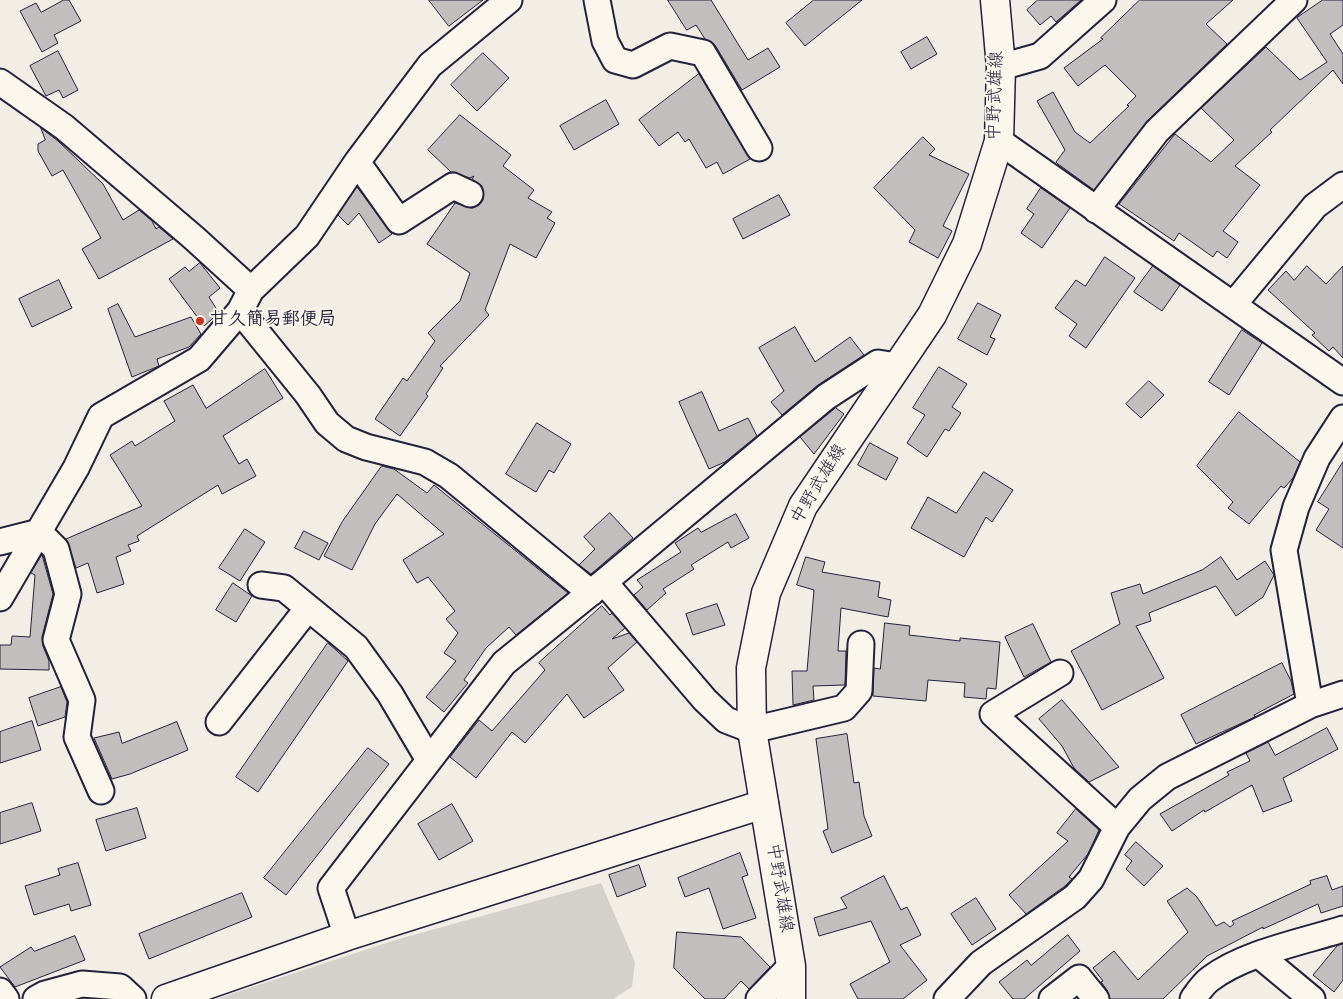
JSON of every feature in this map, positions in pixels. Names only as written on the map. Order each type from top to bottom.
[{"type":"main road","name":"中野武雄線","points":[[791,999],[790,966],[752,730],[751,668],[766,593],[803,506],[932,314],[967,244],[999,141],[1001,66],[995,0]]},
{"type":"main road","points":[[166,999],[347,936],[764,804]]},
{"type":"street","points":[[0,598],[76,468],[102,416],[199,359],[245,301],[307,236],[358,162],[430,65],[509,0]]},
{"type":"street","points":[[597,0],[605,41],[615,60],[632,65],[670,46],[703,53],[759,148]]},
{"type":"street","points":[[1001,66],[1040,56],[1103,0]]},
{"type":"street","points":[[1096,210],[1157,131],[1294,0]]},
{"type":"street","points":[[0,82],[64,127],[194,238],[245,301],[327,423],[346,438],[366,447],[425,462],[449,476],[598,587],[726,720],[752,730],[844,708],[859,691],[861,644]]},
{"type":"street","points":[[999,141],[1343,382]]},
{"type":"street","points":[[358,162],[399,222],[453,186],[470,194]]},
{"type":"street","points":[[1233,305],[1314,206],[1343,185]]},
{"type":"street","points":[[347,936],[331,888],[504,662],[598,587],[826,397],[878,363],[897,366]]},
{"type":"street","points":[[1310,705],[1284,550],[1296,507],[1317,458],[1343,418]]},
{"type":"street","points":[[0,542],[39,532]]},
{"type":"street","points":[[39,532],[56,549],[68,594],[56,640],[82,700],[77,737],[101,791]]},
{"type":"street","points":[[261,585],[284,588],[356,647],[390,694],[429,760]]},
{"type":"street","points":[[219,722],[308,608]]},
{"type":"street","points":[[1060,673],[993,714],[1117,827]]},
{"type":"street","points":[[947,999],[981,963],[1075,897],[1091,879],[1117,827],[1140,799],[1167,777],[1310,705],[1343,694]]},
{"type":"street","points":[[1193,999],[1209,979],[1229,968],[1259,955],[1343,929]]},
{"type":"street","points":[[1259,955],[1312,999]]},
{"type":"street","points":[[759,999],[790,966]]},
{"type":"street","points":[[1052,999],[1079,978],[1096,999]]},
{"type":"street","points":[[36,999],[45,994],[82,984],[120,987],[133,999]]},
{"type":"street","points":[[0,991],[6,999]]},
{"type":"shaded area","points":[[601,883],[635,962],[632,987],[613,999],[216,999],[395,940]]},
{"type":"building","points":[[64,0],[69,0],[81,21],[54,35],[58,43],[42,52],[20,11],[36,3],[41,12]]},
{"type":"building","points":[[429,0],[483,0],[449,26]]},
{"type":"building","points":[[668,0],[711,0],[748,60],[768,48],[780,67],[742,90],[715,45],[705,39],[696,25],[687,30]]},
{"type":"building","points":[[814,0],[862,0],[805,46],[786,23]]},
{"type":"building","points":[[1038,0],[1081,0],[1056,22],[1051,16],[1040,25],[1027,10]]},
{"type":"building","points":[[1140,0],[1233,0],[1206,24],[1227,44],[1147,121],[1094,190],[1056,162],[1065,150],[1037,101],[1053,92],[1075,132],[1090,143],[1129,106],[1127,105],[1136,96],[1105,65],[1078,86],[1064,68],[1103,39],[1101,38]]},
{"type":"building","points":[[1323,0],[1343,0],[1343,25],[1330,34],[1343,54],[1343,84],[1333,70],[1270,130],[1272,132],[1235,166],[1260,185],[1223,231],[1238,242],[1227,258],[1217,251],[1213,257],[1179,233],[1174,241],[1119,204],[1175,134],[1211,162],[1234,140],[1201,108],[1266,47],[1300,80],[1327,62],[1297,18]]},
{"type":"building","points":[[927,37],[937,54],[911,69],[901,52]]},
{"type":"building","points":[[58,51],[78,90],[63,98],[59,90],[46,96],[30,66]]},
{"type":"building","points":[[483,53],[509,78],[477,111],[451,85]]},
{"type":"building","points":[[699,74],[750,159],[723,174],[717,162],[706,168],[689,139],[685,142],[678,132],[659,146],[639,120]]},
{"type":"building","points":[[606,100],[619,124],[574,150],[560,126]]},
{"type":"building","points":[[460,115],[511,155],[503,166],[534,190],[528,198],[552,212],[547,218],[555,223],[536,258],[510,244],[485,310],[489,315],[440,366],[443,368],[426,394],[428,396],[400,436],[375,419],[403,378],[407,381],[435,341],[428,333],[460,301],[470,273],[427,244],[455,203],[472,208],[479,205],[483,200],[482,186],[472,179],[474,176],[470,178],[451,172],[428,150]]},
{"type":"building","points":[[41,128],[58,141],[103,184],[123,220],[139,210],[152,221],[156,229],[159,227],[173,239],[99,279],[82,249],[101,238],[63,170],[52,176],[38,151],[38,144],[45,140]]},
{"type":"building","points":[[923,137],[935,149],[929,155],[969,174],[943,226],[952,231],[938,258],[909,242],[915,230],[874,188]]},
{"type":"building","points":[[357,187],[392,234],[379,243],[359,213],[348,225],[338,215]]},
{"type":"building","points":[[1041,188],[1070,208],[1042,248],[1021,233],[1034,214],[1027,209]]},
{"type":"building","points":[[779,195],[790,215],[743,239],[733,219]]},
{"type":"building","points":[[1105,257],[1135,278],[1086,348],[1069,336],[1077,324],[1055,308],[1076,280],[1085,286]]},
{"type":"building","points":[[200,263],[220,288],[209,297],[219,313],[204,326],[169,279],[185,267],[189,271]]},
{"type":"building","points":[[1153,266],[1180,285],[1162,311],[1134,292]]},
{"type":"building","points":[[1307,266],[1326,284],[1343,266],[1343,358],[1333,347],[1329,351],[1312,335],[1315,333],[1268,290],[1286,271],[1294,280]]},
{"type":"building","points":[[59,280],[72,308],[32,327],[19,299]]},
{"type":"building","points":[[978,303],[1001,315],[990,337],[995,339],[987,355],[958,339]]},
{"type":"building","points":[[118,304],[135,337],[191,317],[201,334],[189,347],[157,359],[159,366],[132,377],[108,309]]},
{"type":"building","points":[[795,327],[815,362],[850,337],[864,355],[818,385],[782,415],[771,402],[784,391],[759,348]]},
{"type":"building","points":[[1242,330],[1262,343],[1229,395],[1209,382]]},
{"type":"building","points":[[939,367],[967,384],[952,407],[961,413],[949,431],[945,429],[927,457],[907,443],[925,415],[913,408]]},
{"type":"building","points":[[265,369],[283,398],[223,436],[239,464],[247,459],[256,476],[222,494],[218,485],[137,536],[139,541],[128,545],[131,551],[116,557],[124,584],[97,593],[88,563],[76,568],[66,539],[142,506],[110,455],[132,441],[135,446],[175,421],[164,401],[193,385],[206,408]]},
{"type":"building","points":[[1149,381],[1164,395],[1141,418],[1126,404]]},
{"type":"building","points":[[702,392],[719,431],[748,418],[757,436],[725,462],[709,469],[679,402]]},
{"type":"building","points":[[836,408],[844,414],[814,454],[800,437]]},
{"type":"building","points":[[1239,412],[1300,462],[1293,478],[1284,488],[1281,486],[1249,524],[1228,508],[1233,502],[1197,466]]},
{"type":"building","points":[[537,423],[571,444],[554,473],[549,470],[536,492],[506,474]]},
{"type":"building","points":[[870,443],[898,458],[886,480],[858,465]]},
{"type":"building","points":[[1343,462],[1343,548],[1316,530],[1329,509],[1318,502]]},
{"type":"building","points":[[382,466],[394,469],[427,493],[434,485],[568,593],[516,635],[509,627],[486,648],[464,680],[468,683],[444,712],[426,697],[456,661],[444,653],[458,633],[446,619],[455,611],[428,577],[417,583],[403,560],[444,534],[397,494],[375,524],[352,570],[324,556],[342,522]]},
{"type":"building","points":[[984,472],[1013,490],[992,522],[986,517],[964,557],[911,528],[928,497],[956,513]]},
{"type":"building","points":[[610,513],[633,538],[591,574],[579,565],[595,549],[584,537]]},
{"type":"building","points":[[736,514],[749,538],[731,548],[728,542],[691,565],[694,569],[663,589],[666,593],[647,610],[634,595],[643,587],[637,580],[681,552],[675,543],[698,528],[701,532]]},
{"type":"building","points":[[245,529],[265,542],[240,581],[219,568]]},
{"type":"building","points":[[304,531],[328,543],[319,560],[295,548]]},
{"type":"building","points":[[42,555],[53,594],[42,637],[43,646],[49,661],[49,670],[0,669],[0,645],[11,645],[12,636],[30,637],[35,575],[31,573]]},
{"type":"building","points":[[806,557],[825,562],[822,572],[880,582],[878,597],[891,600],[888,617],[841,608],[838,651],[846,651],[845,685],[813,686],[814,700],[793,705],[792,671],[807,671],[814,590],[797,585]]},
{"type":"building","points":[[1221,557],[1237,580],[1265,561],[1274,575],[1263,597],[1236,616],[1216,586],[1149,613],[1151,621],[1136,626],[1164,678],[1102,710],[1071,651],[1120,624],[1111,593],[1140,584],[1143,594],[1202,570]]},
{"type":"building","points":[[233,583],[252,596],[236,622],[216,610]]},
{"type":"building","points":[[717,604],[725,625],[693,635],[686,614]]},
{"type":"building","points":[[602,606],[610,615],[612,613],[625,628],[612,639],[629,633],[637,642],[608,668],[624,690],[584,718],[567,694],[525,743],[512,732],[476,778],[450,757],[479,720],[492,731],[545,670],[539,663]]},
{"type":"building","points":[[885,623],[910,626],[909,635],[960,641],[960,638],[1000,642],[996,689],[987,688],[986,699],[964,697],[965,683],[928,680],[926,701],[873,696],[874,668],[880,669]]},
{"type":"building","points":[[1033,624],[1051,662],[1024,677],[1005,637]]},
{"type":"building","points":[[328,643],[348,661],[258,792],[236,777]]},
{"type":"building","points":[[1282,663],[1291,681],[1294,694],[1254,715],[1255,717],[1196,744],[1181,715]]},
{"type":"building","points":[[61,687],[67,702],[65,717],[38,726],[29,698]]},
{"type":"building","points":[[1062,700],[1119,767],[1089,782],[1074,768],[1062,746],[1039,719]]},
{"type":"building","points":[[32,721],[41,750],[0,763],[0,732]]},
{"type":"building","points":[[177,722],[188,750],[130,774],[112,779],[94,738],[119,732],[122,743]]},
{"type":"building","points":[[1327,728],[1338,749],[1283,778],[1292,801],[1263,812],[1252,785],[1205,812],[1204,810],[1172,831],[1160,814],[1229,775],[1227,772],[1250,761],[1246,753],[1268,742],[1275,755]]},
{"type":"building","points":[[847,734],[854,783],[859,782],[864,816],[872,836],[832,853],[823,831],[828,829],[816,739]]},
{"type":"building","points":[[368,748],[389,764],[286,895],[264,878]]},
{"type":"building","points":[[32,803],[41,831],[0,844],[0,813]]},
{"type":"building","points":[[452,804],[473,841],[439,860],[418,824]]},
{"type":"building","points":[[137,808],[146,838],[106,851],[96,820]]},
{"type":"building","points":[[1076,809],[1099,830],[1088,854],[1069,877],[1072,879],[1065,886],[1026,914],[1009,895],[1068,841],[1057,833]]},
{"type":"building","points":[[1136,842],[1163,866],[1144,886],[1126,869],[1132,861],[1125,855]]},
{"type":"building","points":[[740,853],[748,875],[742,877],[756,918],[723,929],[709,888],[685,897],[678,878]]},
{"type":"building","points":[[78,863],[91,905],[71,911],[69,904],[34,915],[25,886],[60,875],[58,869]]},
{"type":"building","points":[[639,865],[646,886],[617,897],[609,875]]},
{"type":"building","points":[[884,876],[901,910],[907,907],[921,935],[900,945],[927,980],[903,999],[858,999],[850,984],[890,962],[871,921],[819,936],[814,918],[847,908],[841,898]]},
{"type":"building","points":[[1327,876],[1332,890],[1343,886],[1343,906],[1321,913],[1318,904],[1263,929],[1263,927],[1207,956],[1163,999],[1110,999],[1107,990],[1101,982],[1103,981],[1093,968],[1114,951],[1138,980],[1188,932],[1167,901],[1187,888],[1197,897],[1216,926],[1224,922],[1230,927],[1234,924],[1232,921],[1311,884],[1310,881]]},
{"type":"building","points":[[242,893],[252,917],[149,959],[139,934]]},
{"type":"building","points":[[976,898],[996,929],[972,945],[951,914]]},
{"type":"building","points":[[677,932],[741,937],[770,967],[749,989],[741,981],[724,999],[705,999],[674,968]]},
{"type":"building","points":[[1068,935],[1080,951],[1024,999],[1013,999],[999,982],[1027,960],[1031,965]]},
{"type":"building","points":[[75,936],[85,960],[15,987],[0,967],[31,947],[34,951]]},
{"type":"building","points":[[1343,944],[1343,980],[1334,992],[1313,975],[1337,946]]},
{"type":"place","name":"甘久簡易郵便局","points":[[200,321]]}]
